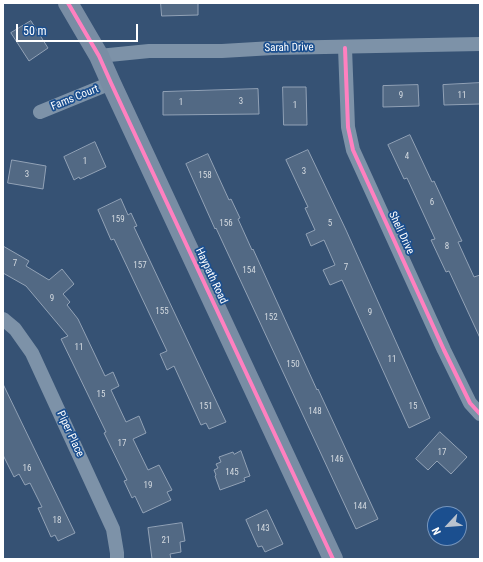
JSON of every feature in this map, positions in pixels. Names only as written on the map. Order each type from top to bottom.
[{"type":"street","name":"Haypath Road","points":[[68,3],[99,56],[333,559]]},
{"type":"street","name":"Sarah Drive","points":[[99,56],[149,51],[222,51],[273,48],[345,48],[480,44]]},
{"type":"street","name":"Sheli Drive","points":[[345,48],[348,127],[353,150],[447,356],[470,403],[480,414]]},
{"type":"street","name":"Fams Court","points":[[40,112],[111,84]]},
{"type":"street","name":"Piper Place","points":[[3,319],[15,329],[32,353],[113,529],[117,559]]},
{"type":"building","points":[[161,3],[198,3],[198,15],[162,16]]},
{"type":"building","points":[[31,21],[48,48],[29,61],[11,33]]},
{"type":"building","points":[[480,83],[480,104],[444,105],[443,85]]},
{"type":"building","points":[[418,85],[419,106],[383,107],[383,86]]},
{"type":"building","points":[[283,87],[306,87],[307,125],[284,125]]},
{"type":"building","points":[[258,89],[259,114],[163,115],[163,92]]},
{"type":"building","points":[[410,135],[432,182],[434,181],[462,241],[458,242],[474,277],[480,275],[480,338],[449,271],[446,272],[431,240],[435,239],[407,178],[404,179],[388,145]]},
{"type":"building","points":[[95,142],[106,167],[80,179],[79,177],[74,180],[64,157]]},
{"type":"building","points":[[308,150],[346,230],[430,418],[409,428],[342,280],[330,285],[323,270],[335,265],[324,240],[311,246],[306,234],[315,230],[305,208],[308,207],[286,160]]},
{"type":"building","points":[[208,154],[229,200],[231,199],[240,218],[238,219],[252,250],[253,249],[378,519],[356,529],[186,164]]},
{"type":"building","points":[[12,160],[46,166],[43,189],[8,183]]},
{"type":"building","points":[[121,199],[128,215],[131,213],[137,226],[134,227],[226,422],[209,429],[206,423],[201,425],[174,366],[167,370],[160,354],[167,351],[114,239],[111,240],[98,210]]},
{"type":"building","points":[[3,246],[29,261],[26,266],[49,280],[62,269],[74,284],[63,294],[70,302],[67,305],[78,319],[105,376],[113,372],[119,386],[111,390],[126,422],[139,416],[146,433],[133,439],[148,470],[159,465],[172,490],[167,492],[171,500],[143,513],[135,496],[132,498],[124,481],[127,480],[104,433],[106,432],[61,339],[68,336],[26,286],[3,273]]},
{"type":"building","points":[[3,384],[75,533],[58,541],[55,535],[51,537],[38,508],[42,507],[30,483],[25,485],[19,474],[14,477],[3,455]]},
{"type":"building","points":[[440,432],[467,457],[451,474],[437,461],[428,470],[416,459]]},
{"type":"building","points":[[241,451],[250,476],[244,478],[245,481],[220,490],[214,470],[218,468],[216,464],[221,462],[219,457]]},
{"type":"building","points":[[267,510],[283,544],[265,552],[262,546],[258,547],[246,520]]},
{"type":"building","points":[[182,523],[185,541],[180,542],[181,552],[170,554],[171,559],[152,559],[148,528]]},
{"type":"cycle path","points":[[68,3],[99,56],[333,559]]},
{"type":"cycle path","points":[[345,48],[348,127],[353,150],[444,350],[470,403],[480,414]]}]
